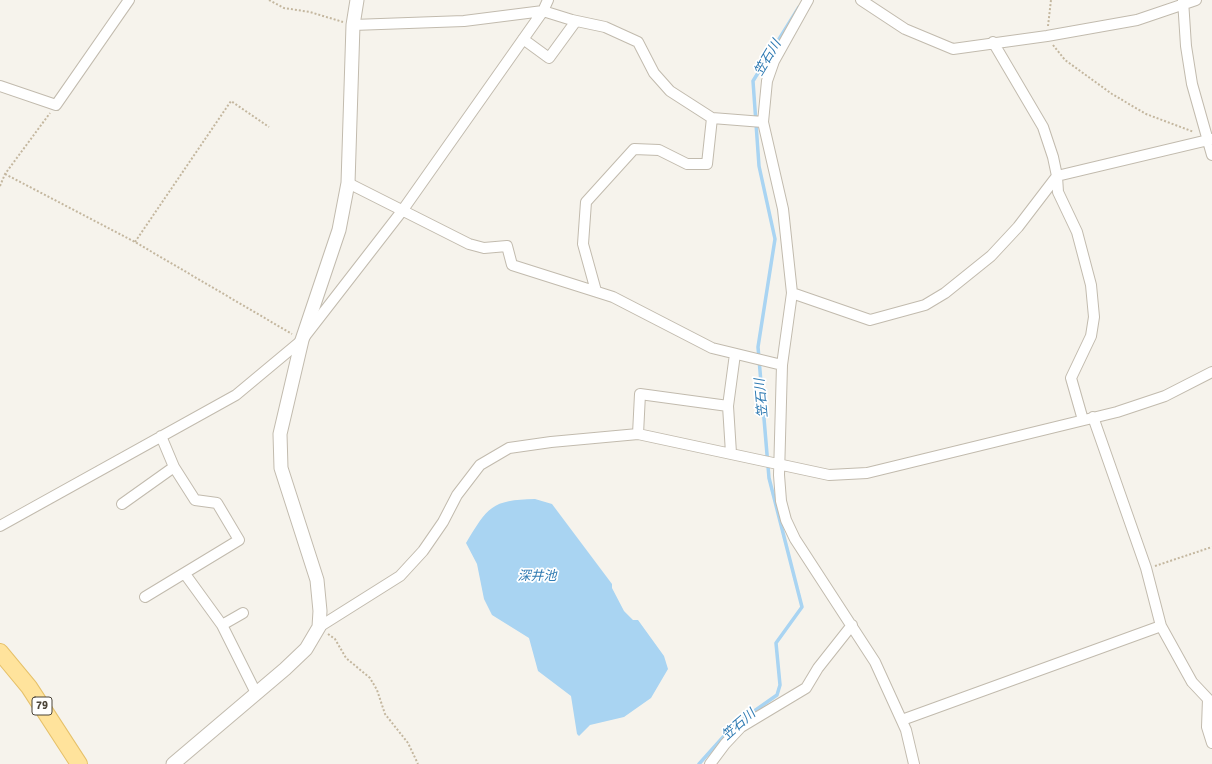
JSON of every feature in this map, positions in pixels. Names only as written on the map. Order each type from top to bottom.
[{"type":"main road","name":"79","points":[[0,652],[29,687],[79,764]]},
{"type":"street","points":[[0,86],[56,105],[129,0]]},
{"type":"street","points":[[319,627],[320,611],[317,580],[281,468],[280,434],[302,340],[339,230],[348,183],[353,25],[356,0]]},
{"type":"street","points":[[0,526],[236,395],[302,340],[402,211],[523,40],[543,11],[548,0]]},
{"type":"street","points":[[808,0],[774,61],[767,80],[763,122],[783,209],[792,293],[782,365],[779,463],[781,501],[786,520],[795,539],[875,662],[902,720],[914,764]]},
{"type":"street","points":[[861,0],[905,30],[953,49],[993,42],[1047,36],[1137,20],[1183,2],[1196,0]]},
{"type":"street","points":[[1183,2],[1192,84],[1210,140],[1212,155]]},
{"type":"street","points":[[353,25],[464,21],[543,11],[576,21],[605,27],[638,42],[654,73],[670,91],[712,118],[763,122]]},
{"type":"street","points":[[523,40],[549,58],[576,21]]},
{"type":"street","points":[[993,42],[1043,127],[1053,157],[1057,176],[1058,192],[1077,232],[1091,285],[1094,317],[1091,336],[1071,378],[1083,420]]},
{"type":"street","points":[[596,291],[582,244],[586,202],[634,149],[659,150],[687,164],[707,164],[712,118]]},
{"type":"street","points":[[792,293],[870,320],[926,305],[945,293],[991,256],[1018,227],[1057,176],[1210,140]]},
{"type":"street","points":[[348,183],[469,244],[484,248],[507,246],[512,265],[613,297],[712,348],[782,365]]},
{"type":"street","points":[[731,453],[728,406],[735,354]]},
{"type":"street","points":[[173,764],[286,669],[306,648],[319,627],[354,603],[400,576],[423,551],[443,522],[457,495],[480,465],[509,448],[551,442],[638,434],[779,463],[829,475],[867,473],[1117,412],[1165,396],[1212,372]]},
{"type":"street","points":[[638,434],[640,394],[728,406]]},
{"type":"street","points":[[1093,417],[1146,568],[1161,626],[1192,682],[1208,700],[1207,727],[1212,743]]},
{"type":"street","points":[[146,597],[239,540],[217,503],[195,500],[174,467],[161,436]]},
{"type":"street","points":[[122,504],[174,467]]},
{"type":"street","points":[[185,574],[222,624],[256,693]]},
{"type":"street","points":[[222,624],[242,613]]},
{"type":"street","points":[[710,764],[740,727],[806,688],[818,668],[852,625]]},
{"type":"street","points":[[902,720],[1161,626]]},
{"type":"path","points":[[269,0],[284,8],[310,12],[353,25]]},
{"type":"path","points":[[1051,0],[1047,36],[1065,60],[1112,94],[1146,114],[1210,140]]},
{"type":"path","points":[[135,242],[231,101],[269,127]]},
{"type":"path","points":[[0,186],[5,174],[56,105]]},
{"type":"path","points":[[5,174],[135,242],[302,340]]},
{"type":"path","points":[[1146,568],[1212,547]]},
{"type":"path","points":[[319,627],[334,639],[346,658],[370,678],[377,690],[385,714],[408,743],[418,764]]},
{"type":"water","name":"深井池","points":[[535,499],[552,504],[612,584],[612,588],[624,611],[633,620],[638,620],[664,656],[668,669],[651,698],[624,717],[590,725],[579,736],[577,734],[571,696],[538,671],[529,638],[492,615],[484,599],[477,564],[466,543],[480,521],[492,508],[509,501]]},
{"type":"waterway","name":"笠石川","points":[[699,764],[733,726],[777,695],[780,685],[776,643],[802,607],[769,478],[758,347],[775,239],[759,166],[753,81],[799,7]]}]
